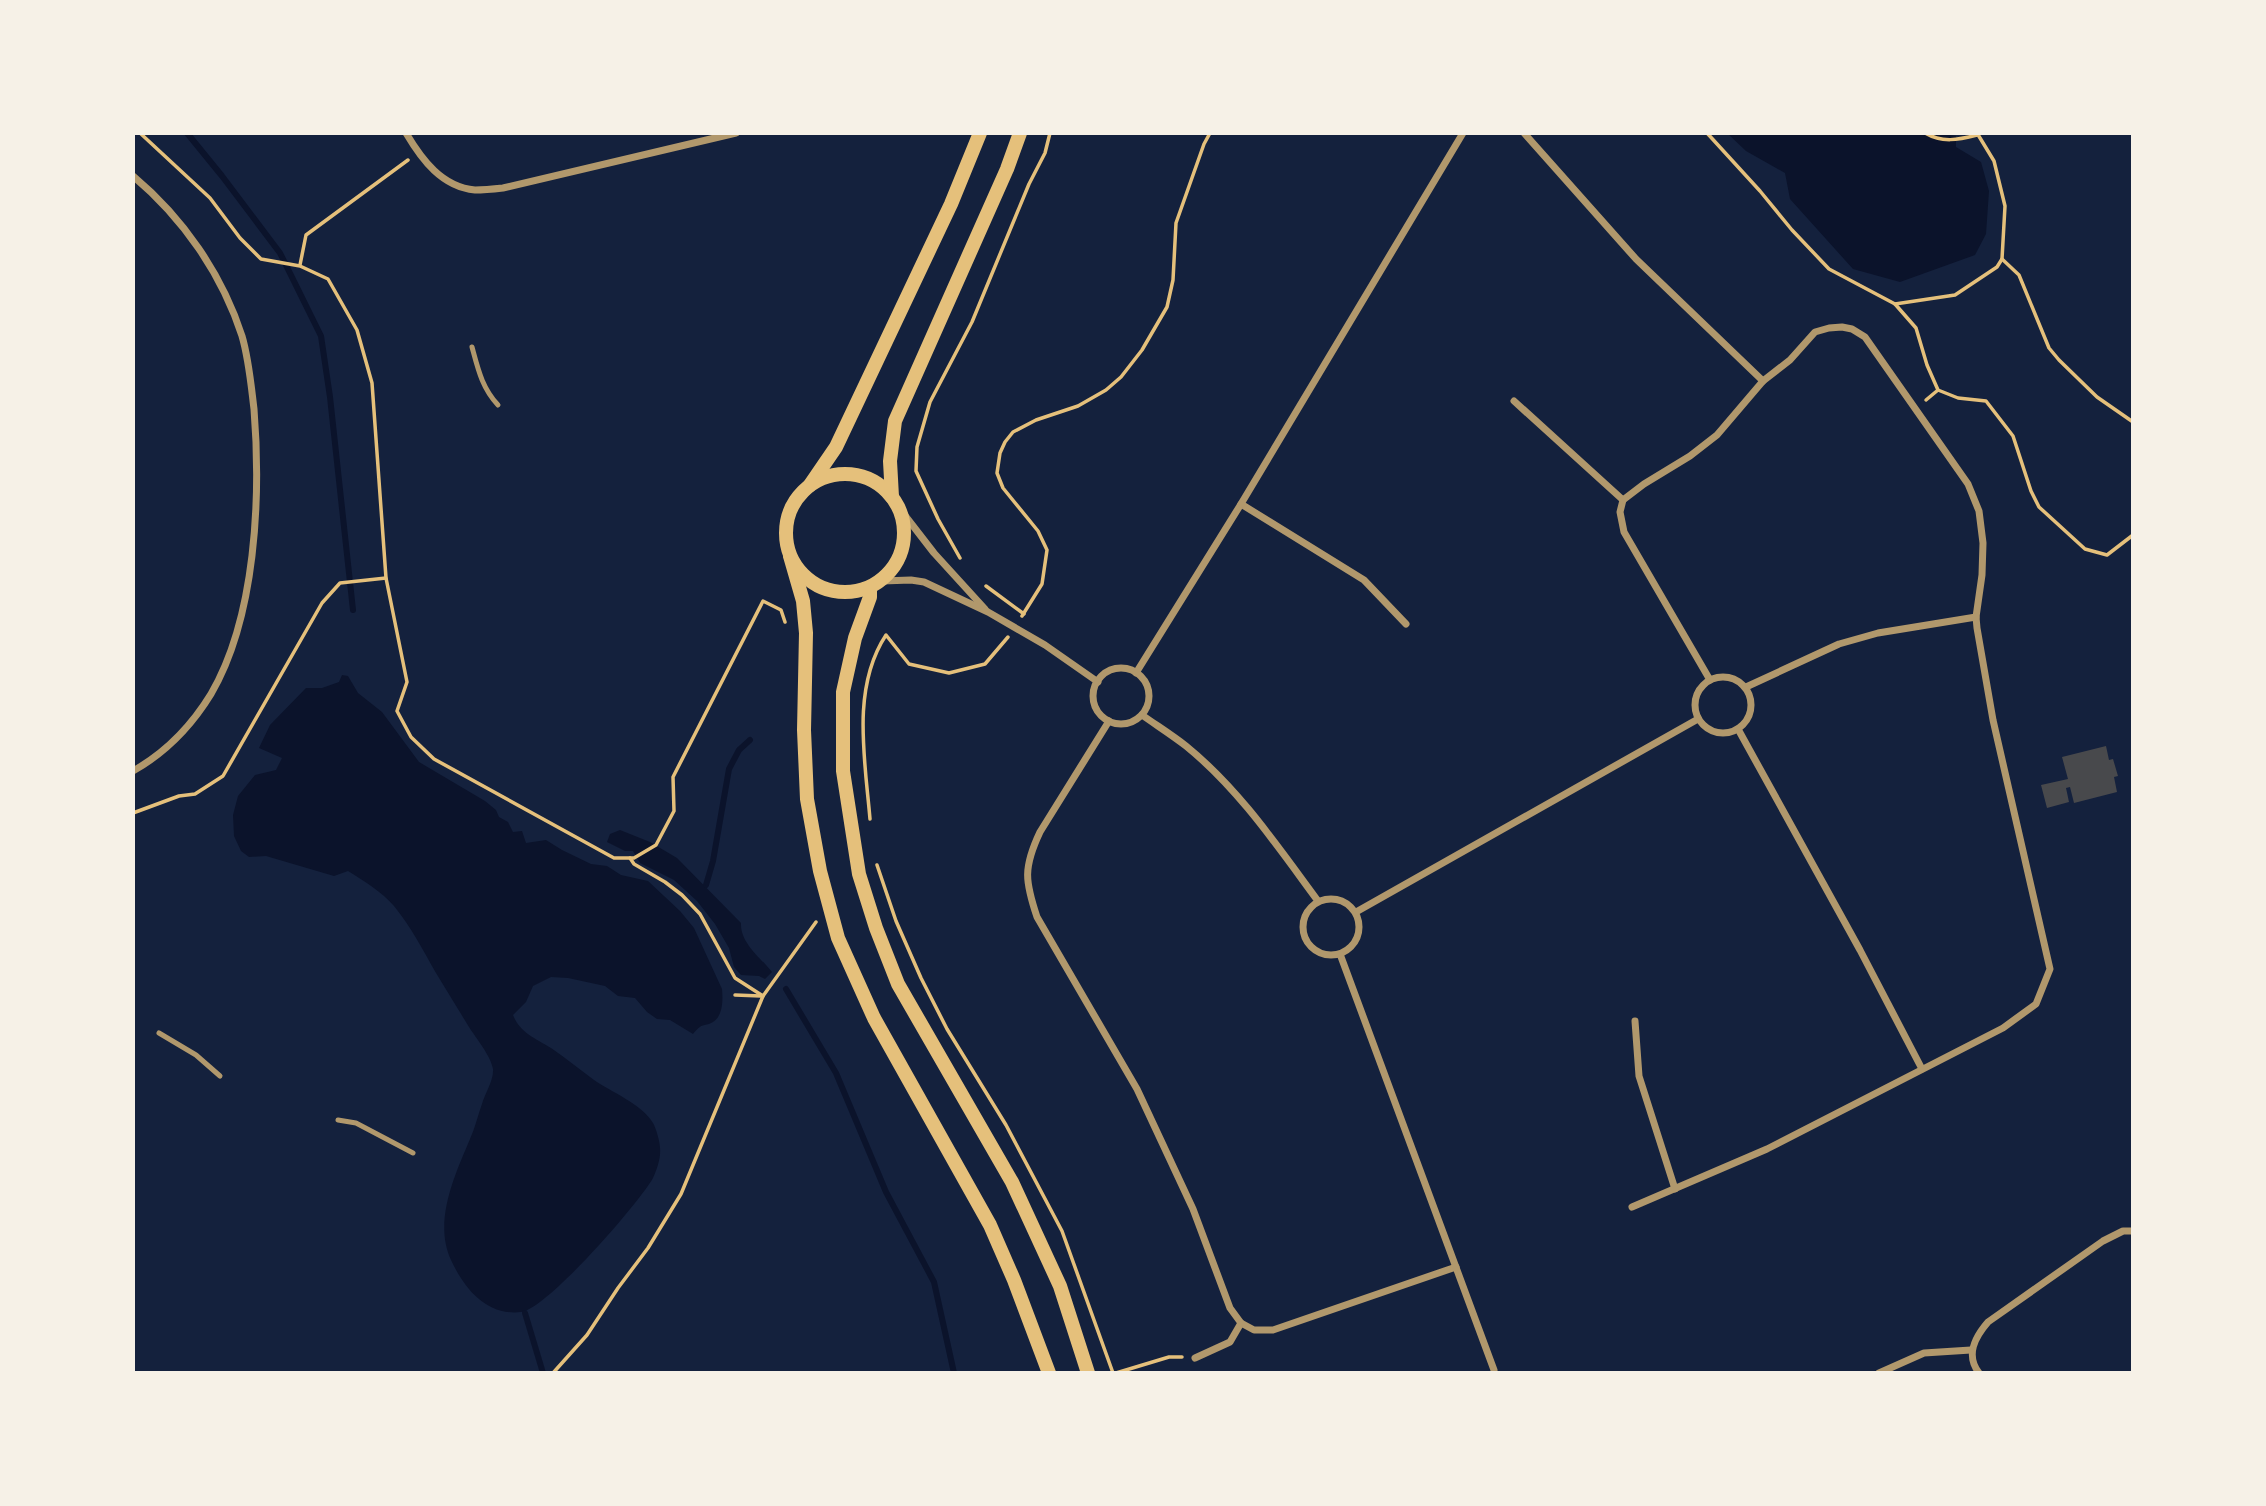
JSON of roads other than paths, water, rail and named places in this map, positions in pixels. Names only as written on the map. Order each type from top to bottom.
[{"type":"main road","points":[[981,133],[956,194],[836,447],[792,506],[786,525],[787,545],[803,601],[806,633],[804,730],[811,832],[838,938],[865,1000],[998,1243],[1042,1349],[1049,1373]]},
{"type":"main road","points":[[1020,133],[1007,169],[895,421],[890,461],[896,503],[905,528],[903,548],[895,566],[876,585],[855,638],[843,692],[843,771],[859,874],[898,984],[1012,1182],[1060,1286],[1088,1373]]},
{"type":"main road","points":[[810,485],[826,476],[844,473],[863,476],[879,484],[896,503]]},
{"type":"main road","points":[[790,556],[800,572],[814,585],[832,592],[851,593],[876,585]]},
{"type":"street","points":[[406,133],[434,172],[454,185],[475,190],[503,188],[736,133]]},
{"type":"street","points":[[1136,673],[1241,504],[1463,133]]},
{"type":"street","points":[[1524,133],[1636,259],[1763,381]]},
{"type":"street","points":[[133,176],[159,198],[181,224],[228,299],[242,338],[251,378],[257,479],[248,577],[239,624],[228,659],[212,693],[193,721],[146,764],[133,771]]},
{"type":"street","points":[[1632,1207],[1767,1149],[2003,1028],[2036,1004],[2050,969],[1993,720],[1976,617],[1983,575],[1979,511],[1968,484],[1865,337],[1852,329],[1829,328],[1815,332],[1790,360],[1763,381],[1717,435],[1623,500],[1620,512],[1624,532],[1710,680]]},
{"type":"street","points":[[1514,401],[1623,500]]},
{"type":"street","points":[[896,503],[934,553],[988,612]]},
{"type":"street","points":[[1241,504],[1364,580],[1406,624]]},
{"type":"street","points":[[876,585],[911,580],[924,582],[988,612],[1045,645],[1098,682]]},
{"type":"street","points":[[1746,687],[1839,644],[1878,633],[1976,617]]},
{"type":"street","points":[[1119,668],[1143,678],[1149,700],[1142,715],[1135,721],[1126,723],[1109,721],[1102,715],[1094,699],[1098,682],[1103,675],[1119,668]]},
{"type":"street","points":[[1717,677],[1733,678],[1746,687],[1752,705],[1750,715],[1738,729],[1720,733],[1704,726],[1698,719],[1698,693],[1710,680],[1717,677]]},
{"type":"street","points":[[1142,715],[1186,746],[1225,782],[1254,815],[1318,901]]},
{"type":"street","points":[[1356,912],[1698,719]]},
{"type":"street","points":[[1109,721],[1031,851],[1026,871],[1029,894],[1037,917],[1137,1089],[1194,1209],[1230,1308],[1241,1324],[1255,1330],[1273,1330],[1456,1268]]},
{"type":"street","points":[[1738,729],[1860,950],[1922,1069]]},
{"type":"street","points":[[1334,898],[1343,901],[1356,912],[1358,937],[1348,950],[1340,954],[1322,954],[1314,949],[1304,934],[1305,915],[1318,901],[1334,898]]},
{"type":"street","points":[[1340,954],[1494,1370]]},
{"type":"street","points":[[1635,1021],[1639,1076],[1675,1189]]},
{"type":"street","points":[[1979,1373],[1974,1367],[1971,1350],[1978,1334],[1988,1322],[2103,1241],[2123,1231],[2133,1231]]},
{"type":"street","points":[[1195,1358],[1230,1342],[1241,1324]]},
{"type":"street","points":[[1879,1373],[1924,1353],[1971,1350]]},
{"type":"lane","points":[[472,348],[483,384],[498,405]]},
{"type":"lane","points":[[159,1033],[196,1055],[220,1076]]},
{"type":"lane","points":[[338,1120],[356,1123],[413,1153]]},
{"type":"water","points":[[1727,133],[1938,133],[1956,136],[1956,147],[1981,162],[1989,191],[1986,234],[1975,255],[1900,282],[1853,269],[1790,199],[1785,173],[1746,151]]},
{"type":"water","points":[[342,675],[348,676],[358,693],[382,712],[419,762],[485,801],[496,810],[499,817],[508,822],[513,832],[522,831],[526,843],[546,840],[591,864],[607,866],[621,875],[648,881],[694,928],[722,989],[719,1016],[713,1022],[699,1027],[693,1034],[670,1020],[657,1019],[635,998],[618,996],[605,986],[568,978],[551,977],[533,986],[526,1002],[513,1015],[529,1035],[642,1110],[654,1125],[660,1152],[653,1178],[612,1231],[550,1294],[521,1312],[497,1310],[478,1298],[462,1280],[446,1245],[444,1230],[448,1198],[492,1078],[492,1064],[486,1053],[411,930],[384,896],[348,871],[334,876],[266,856],[249,857],[241,851],[234,836],[233,815],[238,796],[255,775],[276,770],[282,758],[259,748],[270,725],[306,688],[322,688],[339,682]]},
{"type":"water","points":[[620,830],[650,842],[677,858],[741,923],[747,944],[772,972],[765,979],[741,975],[734,967],[729,948],[715,924],[697,901],[674,880],[640,863],[633,851],[625,851],[607,842],[610,834]]},
{"type":"waterway","points":[[187,133],[280,253],[321,336],[353,610]]},
{"type":"waterway","points":[[706,885],[713,861],[729,769],[739,750],[750,740]]},
{"type":"waterway","points":[[786,989],[836,1073],[886,1192],[934,1282],[954,1373]]},
{"type":"waterway","points":[[525,1313],[543,1373]]}]
